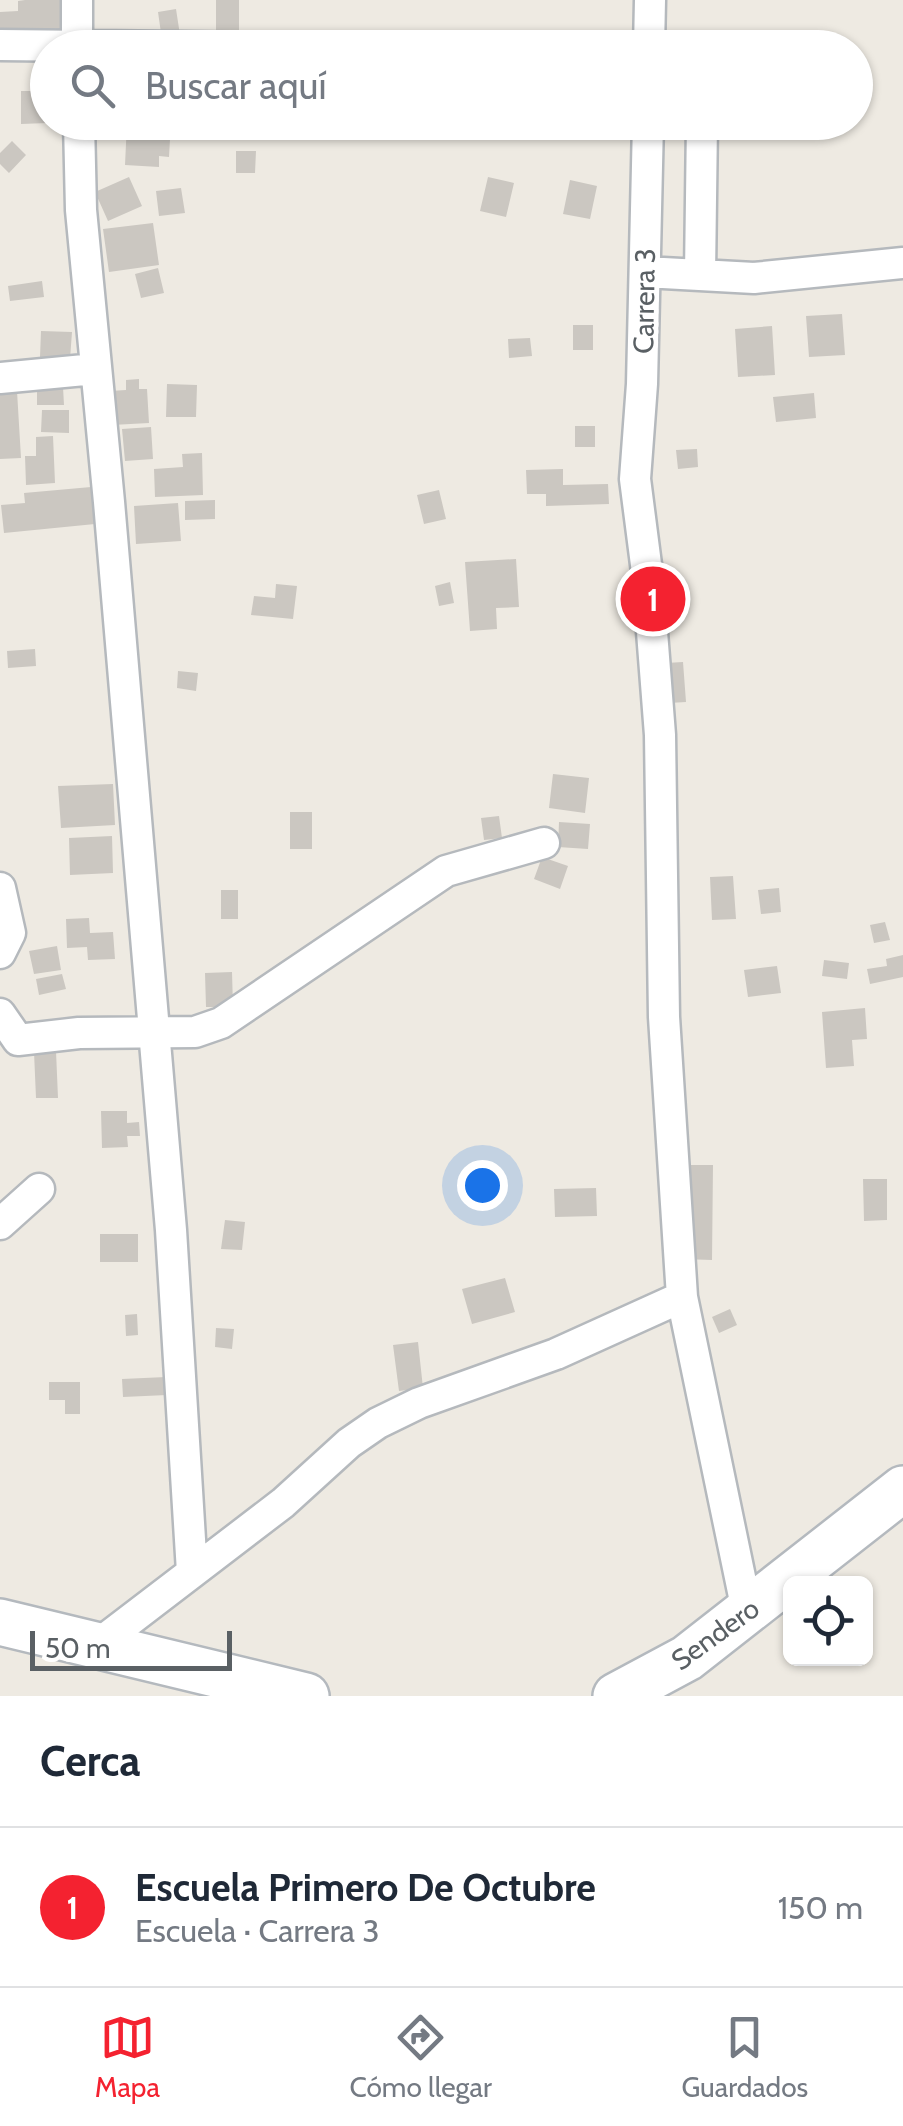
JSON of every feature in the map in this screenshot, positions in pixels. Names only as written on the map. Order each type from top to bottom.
[{"type":"main road","name":"Sendero","points":[[616,1696],[687,1658],[903,1489]]},
{"type":"main road","points":[[0,1622],[306,1696]]},
{"type":"street","points":[[77,0],[77,30]]},
{"type":"street","points":[[649,30],[650,0]]},
{"type":"street","points":[[0,46],[30,46]]},
{"type":"street","points":[[79,140],[81,210],[172,1230],[192,1572]]},
{"type":"street","name":"Carrera 3","points":[[648,140],[636,479],[660,736],[664,1017],[682,1297],[746,1611]]},
{"type":"street","points":[[700,275],[702,140]]},
{"type":"street","points":[[645,272],[796,276],[903,263]]},
{"type":"street","points":[[0,378],[96,369]]},
{"type":"street","points":[[0,1014],[18,1040],[79,1033],[195,1032],[220,1023],[446,872],[544,843]]},
{"type":"street","points":[[0,888],[10,934],[0,953]]},
{"type":"street","points":[[0,1224],[39,1190]]},
{"type":"street","points":[[96,1646],[282,1503],[349,1443],[378,1423],[419,1403],[556,1354],[682,1297]]},
{"type":"building","points":[[62,0],[63,30],[30,30],[30,42],[0,42],[0,12],[18,11],[18,1]]},
{"type":"building","points":[[216,0],[239,0],[239,30],[216,30]]},
{"type":"building","points":[[176,9],[179,30],[161,30],[158,12]]},
{"type":"building","points":[[21,91],[30,91],[30,124],[21,124]]},
{"type":"building","points":[[126,140],[170,140],[169,157],[159,156],[159,167],[125,165]]},
{"type":"building","points":[[12,141],[26,155],[9,173],[0,164],[0,153]]},
{"type":"building","points":[[236,151],[256,151],[255,173],[236,173]]},
{"type":"building","points":[[129,177],[142,206],[108,221],[95,192]]},
{"type":"building","points":[[488,177],[514,183],[506,217],[480,211]]},
{"type":"building","points":[[570,180],[597,186],[590,219],[563,214]]},
{"type":"building","points":[[181,188],[185,213],[159,216],[156,191]]},
{"type":"building","points":[[153,223],[159,265],[109,272],[103,229]]},
{"type":"building","points":[[158,268],[164,293],[141,298],[135,274]]},
{"type":"building","points":[[42,281],[44,297],[10,301],[8,286]]},
{"type":"building","points":[[842,314],[845,355],[809,357],[806,316]]},
{"type":"building","points":[[573,325],[593,325],[593,350],[573,350]]},
{"type":"building","points":[[772,326],[775,375],[738,377],[735,329]]},
{"type":"building","points":[[41,331],[72,332],[70,359],[40,357]]},
{"type":"building","points":[[530,338],[532,356],[509,358],[508,339]]},
{"type":"building","points":[[139,379],[139,389],[147,389],[149,423],[112,425],[110,391],[126,390],[126,380]]},
{"type":"building","points":[[167,384],[197,385],[196,417],[166,417]]},
{"type":"building","points":[[63,387],[64,405],[37,405],[37,388]]},
{"type":"building","points":[[0,391],[17,391],[21,458],[0,459]]},
{"type":"building","points":[[814,393],[816,418],[776,422],[773,397]]},
{"type":"building","points":[[42,410],[69,410],[69,433],[41,432]]},
{"type":"building","points":[[575,426],[595,426],[595,447],[575,447]]},
{"type":"building","points":[[151,427],[153,459],[125,461],[122,429]]},
{"type":"building","points":[[53,436],[55,483],[26,485],[25,456],[36,456],[36,437]]},
{"type":"building","points":[[697,449],[698,467],[678,469],[676,450]]},
{"type":"building","points":[[202,453],[203,495],[155,497],[154,469],[183,467],[182,454]]},
{"type":"building","points":[[563,469],[563,485],[608,484],[609,504],[546,506],[546,494],[527,494],[526,470]]},
{"type":"building","points":[[91,487],[95,524],[4,533],[1,505],[25,503],[24,493]]},
{"type":"building","points":[[439,490],[446,519],[424,524],[417,495]]},
{"type":"building","points":[[215,500],[215,519],[185,520],[185,501]]},
{"type":"building","points":[[178,503],[181,541],[136,544],[134,506]]},
{"type":"building","points":[[516,559],[519,607],[496,608],[497,629],[470,631],[465,562]]},
{"type":"building","points":[[450,582],[454,603],[439,606],[435,586]]},
{"type":"building","points":[[276,584],[297,586],[293,619],[251,615],[254,596],[275,598]]},
{"type":"building","points":[[35,649],[36,666],[8,668],[7,651]]},
{"type":"building","points":[[683,662],[686,702],[669,703],[666,663]]},
{"type":"building","points":[[178,671],[198,673],[196,691],[177,688]]},
{"type":"building","points":[[553,774],[589,778],[585,813],[549,808]]},
{"type":"building","points":[[113,784],[115,825],[61,828],[58,786]]},
{"type":"building","points":[[290,812],[312,812],[312,849],[290,849]]},
{"type":"building","points":[[499,816],[502,838],[484,840],[481,818]]},
{"type":"building","points":[[559,822],[590,824],[588,849],[558,847]]},
{"type":"building","points":[[112,836],[113,873],[70,875],[69,838]]},
{"type":"building","points":[[542,857],[568,866],[560,889],[534,879]]},
{"type":"building","points":[[733,876],[736,919],[712,920],[710,877]]},
{"type":"building","points":[[779,888],[781,912],[761,914],[758,890]]},
{"type":"building","points":[[221,890],[238,890],[238,919],[221,919]]},
{"type":"building","points":[[89,918],[90,933],[113,932],[115,959],[88,960],[87,947],[67,948],[66,919]]},
{"type":"building","points":[[885,922],[890,940],[874,943],[870,925]]},
{"type":"building","points":[[57,946],[61,970],[34,974],[29,951]]},
{"type":"building","points":[[903,955],[903,977],[870,984],[867,969],[887,966],[886,959]]},
{"type":"building","points":[[824,960],[849,963],[847,979],[822,976]]},
{"type":"building","points":[[777,966],[781,993],[748,997],[744,970]]},
{"type":"building","points":[[232,972],[233,1007],[206,1007],[205,973]]},
{"type":"building","points":[[62,974],[66,989],[39,995],[36,979]]},
{"type":"building","points":[[865,1008],[867,1039],[852,1040],[854,1066],[826,1068],[822,1012]]},
{"type":"building","points":[[56,1051],[58,1098],[36,1098],[34,1052]]},
{"type":"building","points":[[101,1111],[127,1111],[127,1123],[139,1122],[140,1136],[127,1136],[128,1147],[102,1148]]},
{"type":"building","points":[[683,1165],[713,1165],[712,1260],[682,1259]]},
{"type":"building","points":[[863,1179],[887,1179],[887,1220],[864,1221]]},
{"type":"building","points":[[596,1188],[597,1216],[555,1217],[554,1189]]},
{"type":"building","points":[[225,1220],[245,1222],[242,1250],[221,1249]]},
{"type":"building","points":[[100,1234],[138,1234],[138,1262],[100,1262]]},
{"type":"building","points":[[505,1278],[515,1312],[472,1324],[462,1289]]},
{"type":"building","points":[[730,1309],[737,1325],[719,1333],[712,1317]]},
{"type":"building","points":[[137,1314],[138,1335],[126,1336],[125,1315]]},
{"type":"building","points":[[216,1328],[234,1329],[232,1349],[215,1347]]},
{"type":"building","points":[[418,1342],[423,1388],[399,1391],[393,1345]]},
{"type":"building","points":[[166,1377],[167,1395],[123,1397],[122,1379]]},
{"type":"building","points":[[49,1382],[80,1382],[80,1414],[65,1414],[65,1400],[49,1400]]},
{"type":"place","name":"Escuela Primero De Octubre","points":[[653,599]]}]
